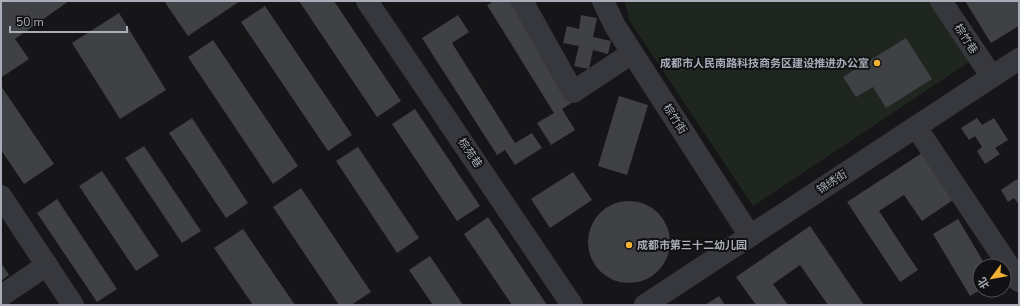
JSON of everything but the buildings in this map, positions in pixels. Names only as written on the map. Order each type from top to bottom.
[{"type":"street","name":"棕苑巷","points":[[367,1],[572,305]]},
{"type":"street","points":[[522,1],[574,92],[632,53]]},
{"type":"street","name":"棕竹街","points":[[603,1],[615,26],[750,236]]},
{"type":"street","name":"棕竹巷","points":[[941,1],[992,77]]},
{"type":"street","name":"锦绣街","points":[[645,305],[1019,59]]},
{"type":"street","points":[[916,127],[1019,281]]},
{"type":"street","points":[[1,196],[73,305]]},
{"type":"street","points":[[1,296],[47,265]]},
{"type":"shaded area","points":[[625,1],[932,1],[972,60],[753,206],[629,20]]},
{"type":"place","name":"成都市人民南路科技商务区建设推进办公室","points":[[877,63]]},
{"type":"place","name":"成都市第三十二幼儿园","points":[[629,245]]}]
